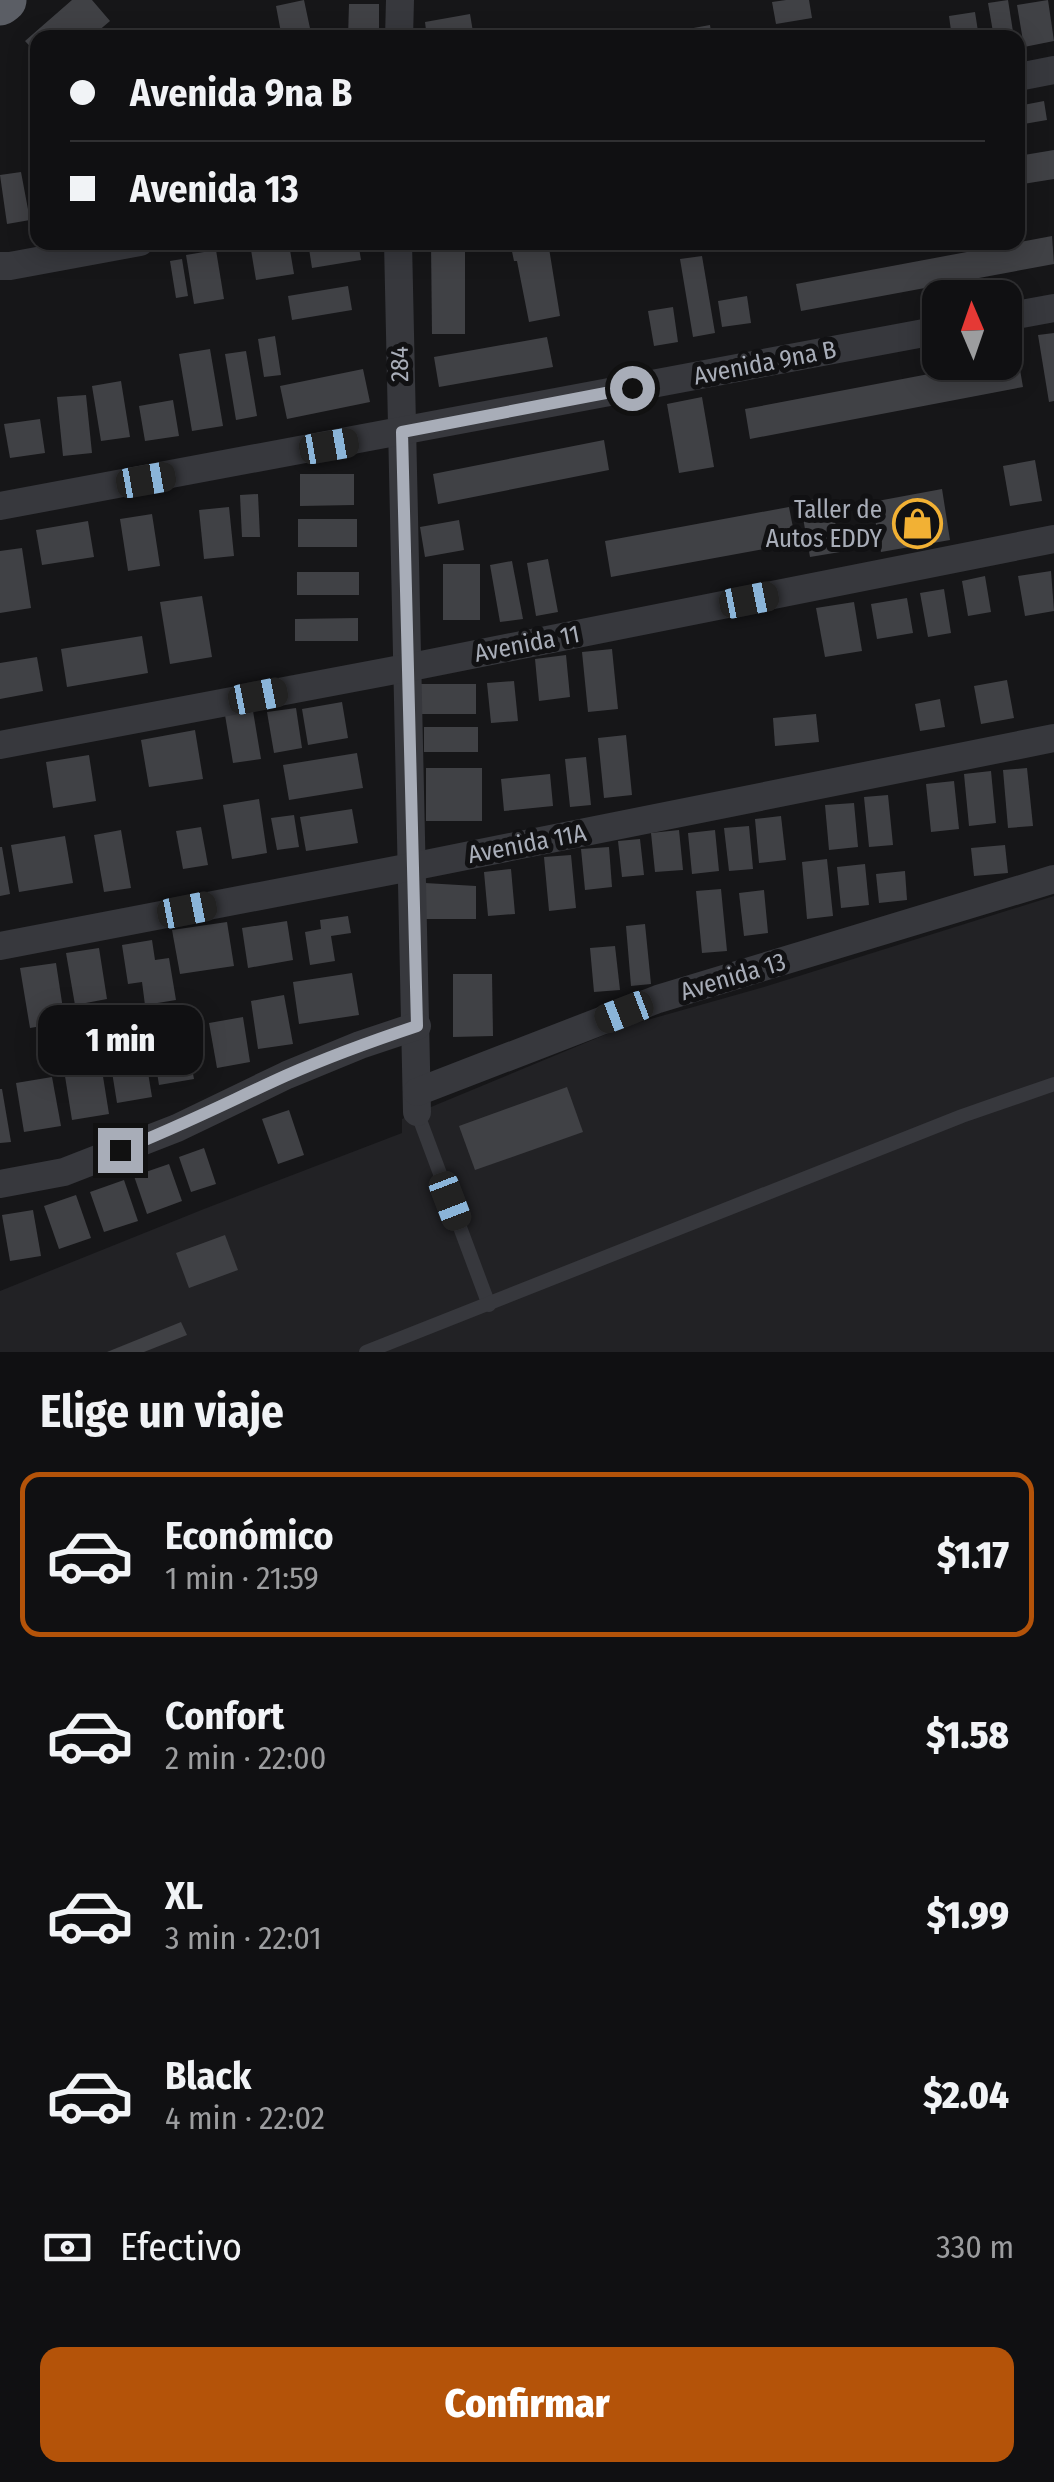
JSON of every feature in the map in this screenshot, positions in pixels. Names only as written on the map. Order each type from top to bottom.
[{"type":"street","points":[[399,30],[400,0]]},
{"type":"street","points":[[1025,76],[1054,70]]},
{"type":"street","points":[[0,266],[97,250]]},
{"type":"street","name":"284","points":[[398,250],[417,1026]]},
{"type":"street","points":[[1022,314],[1054,308]]},
{"type":"street","name":"Avenida 9na B","points":[[0,506],[922,333]]},
{"type":"street","name":"Avenida 11","points":[[0,745],[1054,539]]},
{"type":"street","name":"Avenida 11A","points":[[0,946],[1054,738]]},
{"type":"street","name":"Avenida 13","points":[[417,1102],[658,999],[1054,879]]},
{"type":"street","points":[[0,1184],[64,1172],[177,1128],[287,1075],[417,1026],[417,1102]]},
{"type":"lane","points":[[366,1352],[962,1116],[1054,1084]]},
{"type":"lane","points":[[417,1102],[489,1305]]},
{"type":"shaded area","points":[[1054,896],[1054,1352],[0,1352],[0,1291],[402,1133],[402,1119],[626,1026]]},
{"type":"building","points":[[72,0],[92,0],[110,21],[99,30],[38,30]]},
{"type":"building","points":[[304,0],[310,30],[280,30],[276,6]]},
{"type":"building","points":[[809,0],[812,18],[776,24],[772,2]]},
{"type":"building","points":[[1008,0],[1013,30],[993,30],[988,3]]},
{"type":"building","points":[[1048,0],[1054,41],[1025,47],[1025,30],[1021,30],[1017,5]]},
{"type":"building","points":[[349,4],[379,4],[379,30],[348,30]]},
{"type":"building","points":[[975,12],[978,30],[951,30],[949,16]]},
{"type":"building","points":[[470,14],[473,30],[426,30],[425,22]]},
{"type":"building","points":[[710,25],[711,30],[682,30]]},
{"type":"building","points":[[1044,101],[1047,120],[1025,124],[1025,105]]},
{"type":"building","points":[[1054,150],[1054,179],[1025,184],[1025,155]]},
{"type":"building","points":[[21,172],[30,220],[7,224],[0,175]]},
{"type":"building","points":[[1052,236],[1054,264],[968,280],[922,280],[922,289],[801,311],[796,284],[977,250],[1025,250],[1025,241]]},
{"type":"building","points":[[216,250],[224,299],[194,304],[186,255]]},
{"type":"building","points":[[251,250],[290,250],[294,274],[256,280]]},
{"type":"building","points":[[309,250],[359,250],[361,260],[312,268]]},
{"type":"building","points":[[431,250],[465,250],[465,334],[432,334]]},
{"type":"building","points":[[512,250],[549,250],[560,316],[529,322]]},
{"type":"building","points":[[702,256],[715,333],[693,337],[680,259]]},
{"type":"building","points":[[182,259],[188,296],[176,298],[170,261]]},
{"type":"building","points":[[348,286],[352,310],[292,320],[288,296]]},
{"type":"building","points":[[747,296],[751,323],[722,327],[718,301]]},
{"type":"building","points":[[673,307],[678,342],[654,346],[648,311]]},
{"type":"building","points":[[1054,333],[1054,401],[1049,402],[1038,335]]},
{"type":"building","points":[[275,336],[281,375],[264,377],[258,339]]},
{"type":"building","points":[[547,337],[553,367],[439,387],[434,357]]},
{"type":"building","points":[[210,349],[223,426],[192,431],[179,354]]},
{"type":"building","points":[[246,351],[257,416],[236,420],[225,354]]},
{"type":"building","points":[[363,369],[370,402],[287,419],[280,386]]},
{"type":"building","points":[[922,375],[922,380],[1022,380],[1023,387],[750,439],[745,409]]},
{"type":"building","points":[[121,381],[130,437],[101,441],[92,386]]},
{"type":"building","points":[[86,395],[92,453],[63,456],[57,397]]},
{"type":"building","points":[[702,397],[714,467],[679,473],[667,404]]},
{"type":"building","points":[[173,400],[179,436],[145,441],[139,406]]},
{"type":"building","points":[[40,419],[45,453],[10,458],[4,424]]},
{"type":"building","points":[[604,440],[609,470],[438,504],[433,474]]},
{"type":"building","points":[[1035,460],[1042,501],[1010,506],[1003,466]]},
{"type":"building","points":[[300,474],[354,474],[354,505],[300,506]]},
{"type":"building","points":[[942,489],[950,540],[881,552],[872,502]]},
{"type":"building","points":[[258,494],[260,537],[242,537],[240,495]]},
{"type":"building","points":[[831,496],[840,552],[810,557],[800,501]]},
{"type":"building","points":[[229,507],[234,556],[204,559],[199,510]]},
{"type":"building","points":[[789,507],[796,543],[611,577],[605,541]]},
{"type":"building","points":[[152,514],[160,566],[128,571],[120,519]]},
{"type":"building","points":[[298,519],[357,519],[357,547],[298,547]]},
{"type":"building","points":[[459,520],[464,550],[425,557],[420,527]]},
{"type":"building","points":[[88,521],[94,557],[42,565],[36,530]]},
{"type":"building","points":[[22,548],[31,608],[0,613],[0,551]]},
{"type":"building","points":[[548,559],[558,612],[536,616],[527,563]]},
{"type":"building","points":[[512,561],[523,619],[500,622],[490,565]]},
{"type":"building","points":[[443,564],[480,564],[480,620],[443,620]]},
{"type":"building","points":[[1051,571],[1054,611],[1025,616],[1018,576]]},
{"type":"building","points":[[297,572],[359,572],[359,595],[297,595]]},
{"type":"building","points":[[985,576],[991,612],[968,616],[962,581]]},
{"type":"building","points":[[944,589],[951,633],[928,637],[920,593]]},
{"type":"building","points":[[202,596],[212,657],[170,664],[160,602]]},
{"type":"building","points":[[907,598],[913,633],[877,639],[871,604]]},
{"type":"building","points":[[854,602],[862,651],[825,657],[816,608]]},
{"type":"building","points":[[358,618],[358,641],[295,641],[295,619]]},
{"type":"building","points":[[142,636],[148,673],[67,687],[61,649]]},
{"type":"building","points":[[612,649],[618,709],[588,712],[582,652]]},
{"type":"building","points":[[566,655],[570,697],[539,701],[535,659]]},
{"type":"building","points":[[37,657],[43,691],[0,699],[0,663]]},
{"type":"building","points":[[1007,680],[1014,718],[981,724],[974,686]]},
{"type":"building","points":[[514,681],[518,721],[491,723],[487,683]]},
{"type":"building","points":[[419,684],[476,684],[476,714],[419,714]]},
{"type":"building","points":[[940,699],[945,727],[920,731],[915,704]]},
{"type":"building","points":[[342,702],[348,738],[308,745],[302,709]]},
{"type":"building","points":[[296,708],[302,748],[274,753],[267,712]]},
{"type":"building","points":[[253,711],[261,759],[233,763],[225,715]]},
{"type":"building","points":[[816,714],[819,742],[775,746],[773,718]]},
{"type":"building","points":[[424,727],[478,727],[478,752],[424,752]]},
{"type":"building","points":[[195,730],[203,779],[149,787],[141,740]]},
{"type":"building","points":[[626,735],[632,795],[604,798],[598,738]]},
{"type":"building","points":[[357,753],[363,788],[289,800],[283,765]]},
{"type":"building","points":[[89,755],[96,801],[53,808],[46,762]]},
{"type":"building","points":[[586,757],[591,805],[570,807],[565,759]]},
{"type":"building","points":[[426,768],[482,768],[482,821],[426,821]]},
{"type":"building","points":[[1027,768],[1033,826],[1008,828],[1003,770]]},
{"type":"building","points":[[991,771],[996,823],[969,826],[964,774]]},
{"type":"building","points":[[550,774],[553,806],[504,811],[501,779]]},
{"type":"building","points":[[954,781],[959,829],[931,832],[926,784]]},
{"type":"building","points":[[888,795],[893,845],[869,847],[864,797]]},
{"type":"building","points":[[259,799],[267,853],[232,859],[223,805]]},
{"type":"building","points":[[854,803],[858,847],[829,850],[825,805]]},
{"type":"building","points":[[352,809],[358,843],[306,851],[300,817]]},
{"type":"building","points":[[294,815],[299,847],[277,850],[271,818]]},
{"type":"building","points":[[781,816],[786,860],[759,863],[755,819]]},
{"type":"building","points":[[749,826],[753,869],[729,871],[724,828]]},
{"type":"building","points":[[201,827],[208,865],[183,869],[176,831]]},
{"type":"building","points":[[121,830],[131,888],[104,892],[94,835]]},
{"type":"building","points":[[679,830],[683,870],[655,872],[651,833]]},
{"type":"building","points":[[715,830],[719,871],[692,874],[688,833]]},
{"type":"building","points":[[65,836],[73,883],[19,892],[11,845]]},
{"type":"building","points":[[640,839],[644,875],[622,877],[618,841]]},
{"type":"building","points":[[1005,845],[1008,873],[974,876],[971,848]]},
{"type":"building","points":[[0,847],[10,894],[0,896]]},
{"type":"building","points":[[609,847],[612,887],[585,890],[581,849]]},
{"type":"building","points":[[571,855],[576,908],[549,911],[544,857]]},
{"type":"building","points":[[827,859],[833,916],[807,919],[802,862]]},
{"type":"building","points":[[865,864],[869,905],[841,908],[837,867]]},
{"type":"building","points":[[511,869],[515,914],[488,916],[484,872]]},
{"type":"building","points":[[905,871],[907,900],[879,903],[876,874]]},
{"type":"building","points":[[425,883],[476,886],[476,919],[424,919]]},
{"type":"building","points":[[721,889],[727,951],[702,953],[696,891]]},
{"type":"building","points":[[764,890],[768,933],[744,936],[739,893]]},
{"type":"building","points":[[348,916],[351,933],[331,936],[335,961],[310,965],[305,932],[321,929],[320,920]]},
{"type":"building","points":[[287,921],[293,960],[248,968],[242,928]]},
{"type":"building","points":[[227,922],[234,966],[180,974],[172,930]]},
{"type":"building","points":[[645,924],[651,984],[631,986],[626,926]]},
{"type":"building","points":[[152,940],[155,960],[169,958],[176,1000],[145,1005],[142,982],[128,984],[122,945]]},
{"type":"building","points":[[615,946],[620,990],[594,992],[590,948]]},
{"type":"building","points":[[99,948],[107,999],[75,1005],[66,953]]},
{"type":"building","points":[[56,963],[65,1022],[30,1028],[20,968]]},
{"type":"building","points":[[352,973],[359,1015],[299,1024],[293,982]]},
{"type":"building","points":[[453,974],[492,974],[493,1036],[453,1037]]},
{"type":"building","points":[[284,995],[293,1044],[258,1049],[251,1001]]},
{"type":"building","points":[[243,1017],[250,1062],[217,1068],[209,1023]]},
{"type":"building","points":[[185,1029],[194,1079],[159,1085],[151,1035]]},
{"type":"building","points":[[143,1042],[152,1097],[117,1103],[108,1047]]},
{"type":"building","points":[[101,1064],[109,1114],[72,1120],[64,1070]]},
{"type":"building","points":[[52,1077],[61,1126],[24,1132],[16,1083]]},
{"type":"building","points":[[567,1087],[583,1132],[475,1170],[459,1126]]},
{"type":"building","points":[[2,1089],[11,1142],[0,1143]]},
{"type":"building","points":[[289,1110],[304,1155],[278,1164],[262,1119]]},
{"type":"building","points":[[204,1148],[216,1184],[191,1192],[179,1157]]},
{"type":"building","points":[[169,1164],[182,1201],[147,1214],[134,1176]]},
{"type":"building","points":[[124,1180],[138,1221],[104,1232],[90,1192]]},
{"type":"building","points":[[76,1195],[91,1238],[59,1249],[44,1206]]},
{"type":"building","points":[[33,1210],[41,1256],[10,1261],[2,1215]]},
{"type":"building","points":[[225,1235],[238,1270],[189,1288],[176,1253]]},
{"type":"building","points":[[181,1322],[187,1335],[144,1352],[107,1352]]},
{"type":"place","name":"Taller de Autos EDDY","points":[[917,524]]},
{"type":"route","points":[[120,1150],[177,1128],[287,1075],[417,1026],[402,432],[632,388]]}]
